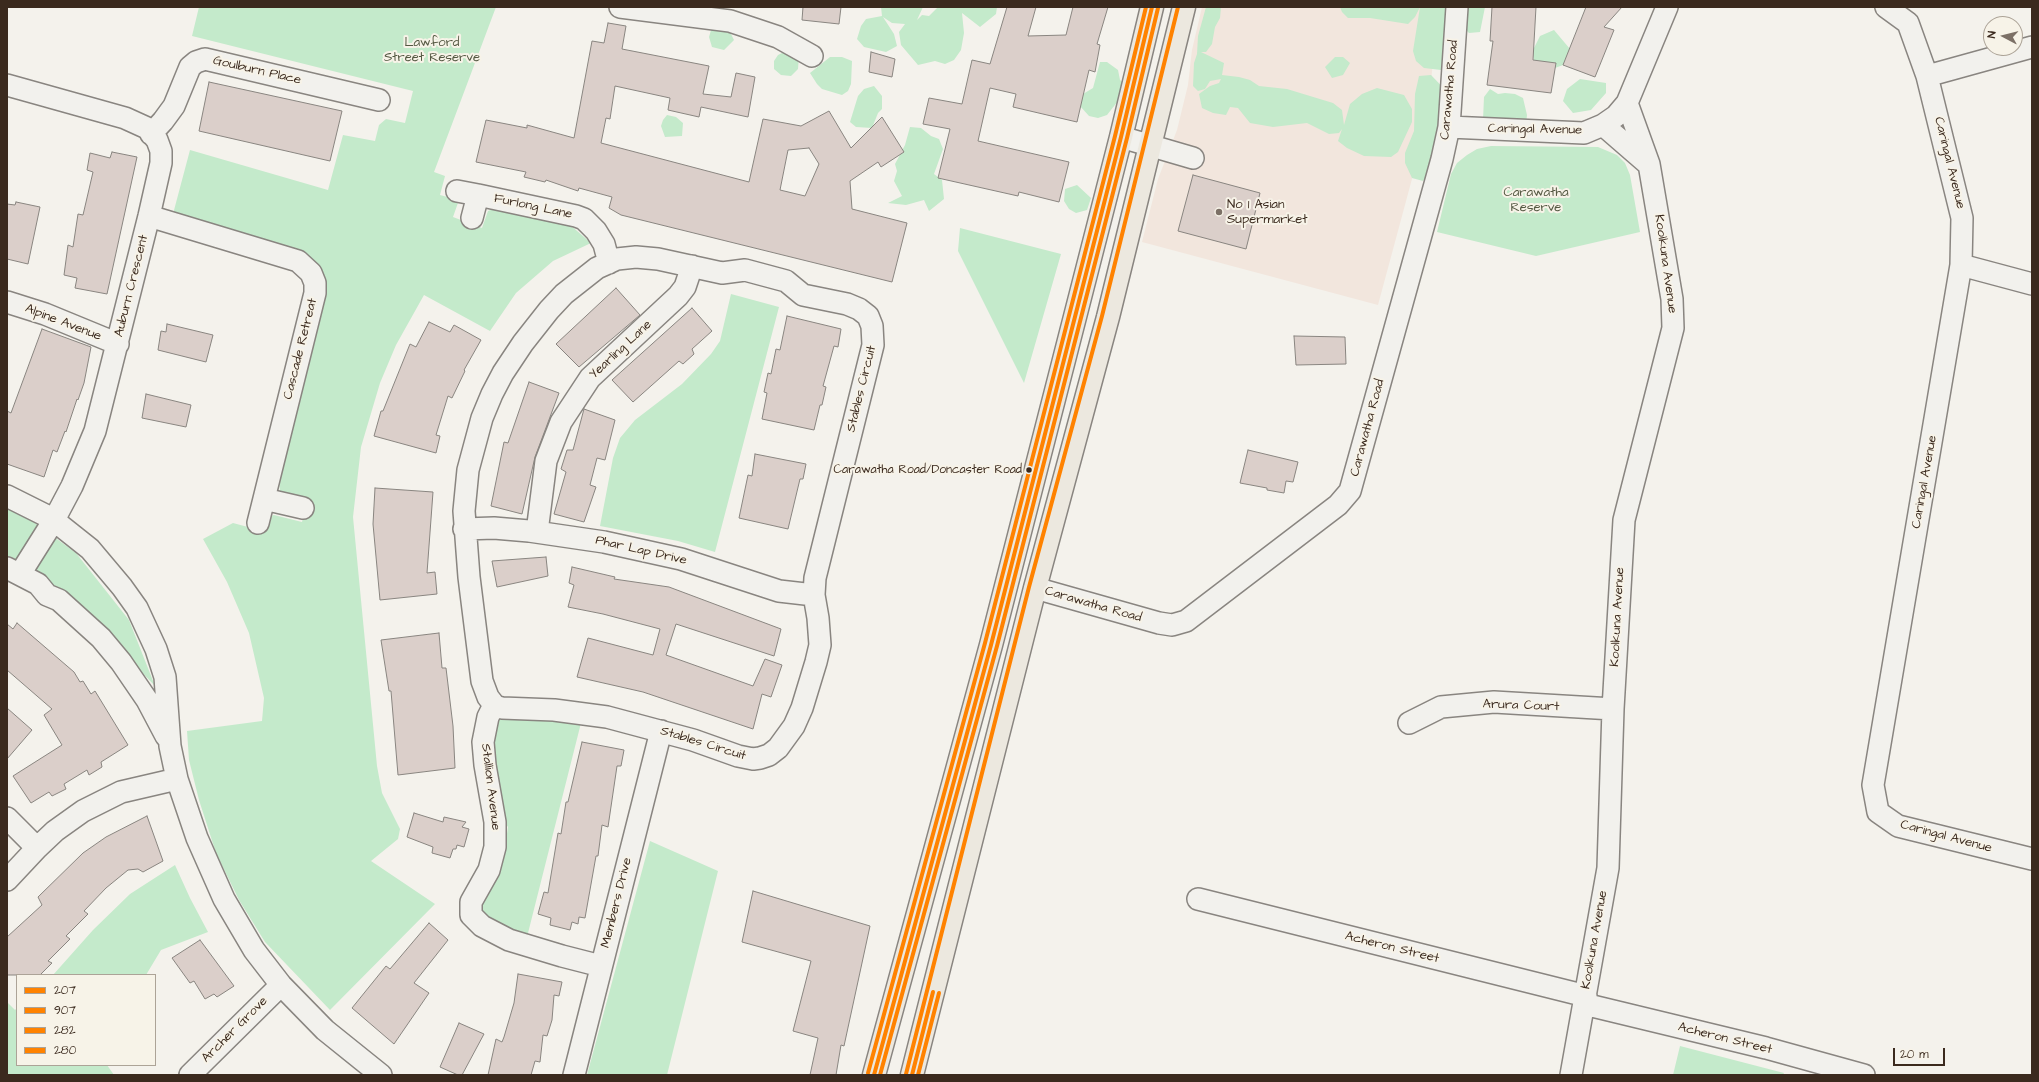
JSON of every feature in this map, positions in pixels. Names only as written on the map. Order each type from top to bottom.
[{"type":"main road","points":[[874,1075],[1007,581],[1121,137],[1152,7]]},
{"type":"main road","points":[[912,1075],[1035,588],[1108,317],[1184,7]]},
{"type":"main road","points":[[1007,581],[1035,588]]},
{"type":"street","points":[[620,7],[732,14],[812,56]]},
{"type":"street","name":"Carawatha Road","points":[[1035,588],[1159,623],[1172,625],[1186,621],[1338,505],[1350,491],[1449,127],[1457,7]]},
{"type":"street","name":"Caringal Avenue","points":[[1449,127],[1584,133],[1603,125],[1616,116],[1627,102],[1667,7]]},
{"type":"street","name":"Caringal Avenue","points":[[1886,7],[1908,23],[1927,76],[1962,218],[1961,265],[1873,785],[1878,812],[1898,826],[2032,859]]},
{"type":"street","points":[[1927,76],[2032,47]]},
{"type":"street","name":"Goulburn Place","points":[[151,134],[174,106],[190,67],[196,62],[205,59],[379,100]]},
{"type":"street","name":"Auburn Crescent","points":[[7,86],[125,118],[147,128],[157,140],[161,151],[161,163],[118,344],[89,446],[72,486],[54,520],[13,571]]},
{"type":"street","name":"Koolkuna Avenue","points":[[1571,1075],[1608,868],[1613,709],[1624,520],[1673,328],[1672,299],[1649,164],[1627,102]]},
{"type":"street","points":[[1603,125],[1649,164]]},
{"type":"street","points":[[1121,137],[1193,158]]},
{"type":"street","name":"Furlong Lane","points":[[457,191],[567,213],[584,219],[596,231],[604,244],[610,263]]},
{"type":"street","name":"Furlong Lane","points":[[472,218],[478,195]]},
{"type":"street","name":"Cascade Retreat","points":[[149,216],[298,261],[311,273],[315,283],[316,293],[258,523]]},
{"type":"street","name":"Stables Circuit","points":[[636,257],[658,259],[722,272],[745,270],[786,281],[803,295],[847,304],[859,309],[868,316],[872,326],[873,345],[815,578],[814,595],[818,618],[820,645],[802,708],[794,726],[778,748],[769,755],[753,759],[747,758],[607,716],[554,710],[511,710],[502,708],[494,704],[485,691],[482,682],[464,530],[464,511],[468,470],[482,418],[492,394],[523,343],[549,310],[581,280],[610,263],[617,259],[636,257]]},
{"type":"street","points":[[1961,265],[2032,284]]},
{"type":"street","name":"Yearling Lane","points":[[537,532],[546,461],[561,422],[590,378],[678,296],[684,287],[692,266]]},
{"type":"street","name":"Alpine Avenue","points":[[7,302],[45,314],[118,344]]},
{"type":"street","points":[[7,496],[54,520],[90,549],[137,608],[156,649],[165,677],[170,746],[177,778],[197,838],[211,872],[246,937],[281,985],[325,1030],[381,1075]]},
{"type":"street","points":[[264,499],[303,508]]},
{"type":"street","name":"Phar Lap Drive","points":[[464,530],[494,528],[537,532],[604,542],[681,559],[779,591],[814,595]]},
{"type":"street","points":[[13,571],[38,584],[47,595],[59,600],[101,638],[121,662],[147,700],[170,746]]},
{"type":"street","name":"Arura Court","points":[[1409,723],[1441,707],[1494,702],[1613,709]]},
{"type":"street","name":"Stallion Avenue","points":[[494,704],[488,716],[483,742],[485,765],[496,822],[495,847],[489,870],[471,902],[471,915],[482,926],[509,940],[529,947],[601,966]]},
{"type":"street","name":"Members Drive","points":[[574,1075],[661,731]]},
{"type":"street","points":[[7,880],[37,848],[70,819],[108,797],[177,778]]},
{"type":"street","points":[[7,818],[37,848]]},
{"type":"street","name":"Acheron Street","points":[[1198,899],[1585,1000],[1750,1054],[1864,1075]]},
{"type":"street","name":"Archer Grove","points":[[190,1075],[281,985]]},
{"type":"shaded area","points":[[1202,7],[1439,7],[1426,127],[1378,305],[1142,242],[1158,179],[1177,130],[1188,85],[1192,50]]},
{"type":"green space","name":"Lawford Street Reserve","points":[[199,7],[496,7],[434,172],[445,176],[440,195],[459,200],[453,217],[482,228],[488,211],[501,206],[569,224],[591,243],[553,261],[516,293],[490,331],[424,295],[396,345],[380,383],[361,447],[353,517],[377,766],[382,793],[400,829],[398,839],[371,861],[435,904],[330,1010],[265,942],[239,900],[216,853],[199,800],[189,760],[187,731],[262,721],[264,698],[249,633],[227,582],[203,539],[233,523],[259,530],[268,517],[274,515],[302,522],[307,501],[286,496],[280,491],[279,481],[323,283],[173,214],[190,150],[328,190],[343,135],[375,141],[379,125],[386,119],[405,123],[413,91],[192,36]]},
{"type":"green space","points":[[881,7],[923,7],[917,20],[922,15],[929,16],[938,7],[997,7],[996,14],[980,27],[962,13],[964,33],[961,50],[954,60],[945,64],[935,61],[918,65],[901,45],[899,32],[905,24],[892,23],[883,17],[894,34],[897,46],[886,52],[864,47],[857,39],[861,26],[866,19],[882,16]]},
{"type":"green space","points":[[1206,7],[1221,7],[1220,18],[1215,27],[1212,44],[1206,52],[1201,52],[1224,63],[1222,75],[1250,80],[1259,86],[1287,89],[1333,103],[1342,110],[1344,125],[1350,104],[1362,94],[1377,88],[1404,95],[1412,109],[1412,122],[1398,152],[1391,157],[1364,156],[1347,148],[1338,141],[1342,129],[1339,133],[1329,134],[1307,123],[1273,127],[1250,123],[1238,108],[1230,107],[1226,115],[1213,113],[1202,108],[1199,94],[1210,86],[1219,83],[1221,79],[1210,81],[1205,89],[1198,91],[1193,86],[1194,63],[1197,54],[1198,36]]},
{"type":"green space","points":[[1340,7],[1420,7],[1415,17],[1408,24],[1370,18],[1348,18],[1342,12]]},
{"type":"green space","points":[[1420,7],[1449,7],[1450,52],[1441,70],[1424,68],[1416,61],[1413,51]]},
{"type":"green space","points":[[1458,7],[1485,7],[1480,32],[1469,33],[1461,25]]},
{"type":"green space","points":[[712,27],[729,30],[734,40],[724,50],[712,47],[709,37]]},
{"type":"green space","points":[[1554,30],[1570,49],[1563,65],[1555,68],[1541,65],[1534,60],[1532,52],[1540,36]]},
{"type":"green space","points":[[786,51],[799,56],[798,69],[791,76],[781,75],[774,69],[774,61],[778,55]]},
{"type":"green space","points":[[830,57],[842,57],[852,61],[851,84],[848,91],[842,95],[822,89],[810,73]]},
{"type":"green space","points":[[1335,57],[1343,57],[1350,63],[1343,75],[1332,78],[1325,67]]},
{"type":"green space","points":[[1100,62],[1107,62],[1118,70],[1120,80],[1125,84],[1122,96],[1107,115],[1098,118],[1089,116],[1080,106],[1083,94],[1093,88]]},
{"type":"green space","points":[[1431,75],[1456,101],[1431,168],[1423,181],[1412,178],[1405,163],[1405,153],[1414,131],[1415,94],[1419,76]]},
{"type":"green space","points":[[1580,79],[1606,83],[1606,93],[1591,110],[1573,113],[1563,101],[1567,89]]},
{"type":"green space","points":[[874,86],[882,96],[882,109],[878,113],[872,128],[856,127],[850,122],[858,96],[864,89]]},
{"type":"green space","points":[[1490,89],[1498,94],[1515,94],[1523,98],[1527,115],[1526,124],[1483,120],[1484,97]]},
{"type":"green space","points":[[667,115],[676,117],[683,123],[682,136],[665,137],[661,126]]},
{"type":"green space","points":[[910,127],[921,128],[931,136],[939,139],[943,149],[934,174],[942,180],[944,199],[929,211],[924,200],[906,205],[888,203],[902,196],[894,181],[897,171],[895,164],[905,145]]},
{"type":"green space","name":"Carawatha Reserve","points":[[1491,146],[1598,147],[1617,155],[1625,163],[1630,175],[1640,232],[1536,256],[1437,232],[1451,174],[1457,163],[1477,149]]},
{"type":"green space","points":[[1077,185],[1091,198],[1087,210],[1076,213],[1069,209],[1064,201],[1065,189]]},
{"type":"green space","points":[[960,228],[1061,254],[1024,383],[958,251]]},
{"type":"green space","points":[[731,294],[779,307],[715,552],[678,541],[600,526],[613,458],[620,438],[635,420],[682,384],[711,354],[720,341]]},
{"type":"green space","points":[[7,506],[20,512],[76,553],[129,620],[155,686],[70,597],[12,557],[7,556]]},
{"type":"green space","points":[[501,718],[582,719],[527,937],[480,915],[478,905],[498,874],[503,860],[508,827],[500,816],[491,726]]},
{"type":"green space","points":[[650,841],[718,871],[667,1075],[587,1075]]},
{"type":"green space","points":[[175,865],[208,932],[161,950],[147,974],[54,974],[93,930],[130,894]]},
{"type":"green space","points":[[7,1002],[15,1010],[16,1009],[16,1066],[108,1066],[114,1075],[7,1075]]},
{"type":"green space","points":[[1680,1046],[1784,1073],[1783,1075],[1673,1075]]},
{"type":"building","points":[[803,7],[841,7],[839,24],[802,20]]},
{"type":"building","points":[[1007,7],[1036,7],[1028,36],[1066,35],[1073,7],[1108,7],[1097,44],[1100,45],[1095,72],[1089,70],[1077,122],[1013,107],[1016,94],[990,88],[978,141],[1069,162],[1059,202],[1019,192],[1018,196],[938,178],[950,129],[923,124],[929,98],[962,104],[972,60],[990,64]]},
{"type":"building","points":[[1492,7],[1536,7],[1533,60],[1556,63],[1551,93],[1487,85],[1493,41],[1490,41]]},
{"type":"building","points":[[1586,7],[1622,7],[1604,27],[1614,30],[1595,77],[1563,65]]},
{"type":"building","points":[[608,23],[626,26],[622,49],[709,66],[703,94],[731,97],[736,73],[755,77],[748,117],[701,107],[699,117],[668,110],[670,98],[615,86],[610,119],[606,118],[601,143],[749,182],[763,119],[801,126],[829,111],[851,148],[882,117],[904,152],[881,167],[878,162],[850,181],[852,209],[907,223],[892,282],[621,215],[609,208],[612,197],[579,188],[578,191],[546,180],[545,182],[524,177],[526,172],[476,162],[486,120],[527,128],[527,125],[574,138],[592,41],[604,43]],"holes":[[[809,148],[819,164],[805,196],[780,190],[788,150]]]},
{"type":"building","points":[[871,52],[895,59],[892,77],[869,72]]},
{"type":"building","points":[[209,82],[342,111],[330,161],[199,131]]},
{"type":"building","points":[[112,152],[137,157],[107,294],[75,288],[77,278],[64,275],[68,245],[73,247],[78,214],[83,215],[93,172],[87,170],[90,153],[110,158]]},
{"type":"building","name":"No 1 Asian Supermarket","points":[[1193,175],[1260,193],[1246,249],[1178,231]]},
{"type":"building","points":[[16,202],[40,207],[28,264],[7,259],[7,204],[15,205]]},
{"type":"building","points":[[616,288],[640,315],[579,367],[556,344]]},
{"type":"building","points":[[692,308],[712,331],[692,349],[694,354],[683,364],[679,361],[633,402],[612,380]]},
{"type":"building","points":[[787,316],[841,329],[838,347],[834,346],[823,386],[826,387],[814,430],[762,419],[767,393],[764,392],[768,373],[771,374],[776,349],[780,350]]},
{"type":"building","points":[[429,322],[450,332],[454,325],[481,340],[464,370],[465,371],[452,398],[448,396],[436,435],[440,436],[436,453],[374,436],[381,411],[383,411],[410,344],[416,347]]},
{"type":"building","points":[[167,324],[213,335],[206,362],[158,350],[161,331],[166,332]]},
{"type":"building","points":[[42,329],[91,347],[84,383],[78,400],[77,399],[66,432],[65,431],[57,452],[53,450],[44,477],[7,464],[7,411],[11,413]]},
{"type":"building","points":[[1294,336],[1345,337],[1346,364],[1296,365]]},
{"type":"building","points":[[529,382],[559,393],[535,457],[522,514],[491,506],[504,442],[508,443]]},
{"type":"building","points":[[146,394],[191,405],[186,427],[142,418]]},
{"type":"building","points":[[584,409],[615,420],[605,460],[597,458],[590,485],[596,487],[584,522],[554,514],[566,472],[561,469],[567,450],[573,450]]},
{"type":"building","points":[[1248,450],[1298,462],[1293,482],[1286,481],[1284,493],[1240,483]]},
{"type":"building","points":[[755,454],[806,464],[803,479],[800,479],[788,529],[739,518],[748,475],[752,476]]},
{"type":"building","points":[[375,488],[433,492],[427,573],[435,572],[437,594],[380,600],[373,524]]},
{"type":"building","points":[[546,557],[548,576],[497,587],[492,561]]},
{"type":"building","points":[[572,567],[615,577],[614,579],[669,587],[781,629],[774,656],[676,624],[666,655],[753,686],[765,659],[782,665],[771,697],[762,694],[753,729],[643,692],[577,677],[588,638],[653,655],[660,629],[603,614],[568,607],[574,585],[569,583]]},
{"type":"building","points":[[17,623],[74,672],[80,682],[83,681],[91,694],[95,691],[128,745],[101,762],[102,767],[89,775],[87,770],[64,784],[66,789],[52,796],[49,792],[31,803],[13,776],[62,745],[44,715],[52,709],[7,670],[7,624],[13,629]]},
{"type":"building","points":[[439,633],[442,668],[446,668],[453,726],[455,768],[398,775],[391,691],[389,691],[381,640]]},
{"type":"building","points":[[7,708],[32,730],[7,759]]},
{"type":"building","points":[[582,742],[624,750],[621,766],[617,766],[608,827],[602,825],[598,856],[596,856],[585,918],[579,917],[578,924],[572,922],[570,930],[550,925],[551,918],[538,914],[544,892],[548,893],[558,833],[561,834],[566,802],[568,802]]},
{"type":"building","points":[[414,813],[443,822],[444,817],[466,822],[462,827],[469,829],[464,847],[457,845],[456,849],[453,849],[450,858],[432,853],[433,847],[407,837]]},
{"type":"building","points":[[147,816],[163,861],[143,872],[138,869],[128,870],[106,888],[84,911],[88,914],[66,936],[70,939],[48,961],[52,963],[41,974],[7,975],[7,937],[42,905],[38,897],[83,853],[106,837]]},
{"type":"building","points":[[753,891],[870,926],[844,1046],[841,1045],[836,1075],[810,1075],[818,1038],[793,1031],[811,961],[742,942]]},
{"type":"building","points":[[429,923],[448,940],[414,983],[429,993],[394,1044],[352,1008],[386,966],[390,969]]},
{"type":"building","points":[[200,940],[234,986],[217,997],[214,994],[205,999],[194,981],[190,983],[172,958]]},
{"type":"building","points":[[518,974],[562,982],[559,996],[554,995],[552,1020],[547,1036],[543,1035],[540,1062],[535,1061],[531,1075],[488,1075],[496,1039],[502,1042],[504,1037],[514,1003]]},
{"type":"building","points":[[459,1023],[484,1034],[462,1075],[458,1075],[440,1067]]},
{"type":"transit line","name":"282","points":[[868,1073],[985,643],[1115,136],[1146,7]]},
{"type":"transit line","name":"207","points":[[874,1075],[991,645],[1121,137],[1152,7]]},
{"type":"transit line","name":"280","points":[[906,1074],[1029,587],[1102,316],[1178,7]]},
{"type":"transit line","name":"907","points":[[880,1075],[997,646],[1127,138],[1158,8]]},
{"type":"transit line","name":"207","points":[[912,1075],[933,992]]},
{"type":"transit line","name":"907","points":[[918,1075],[939,993]]},
{"type":"place","name":"No 1 Asian Supermarket","points":[[1219,212]]},
{"type":"place","name":"Carawatha Road/Doncaster Road","points":[[1029,470]]}]
